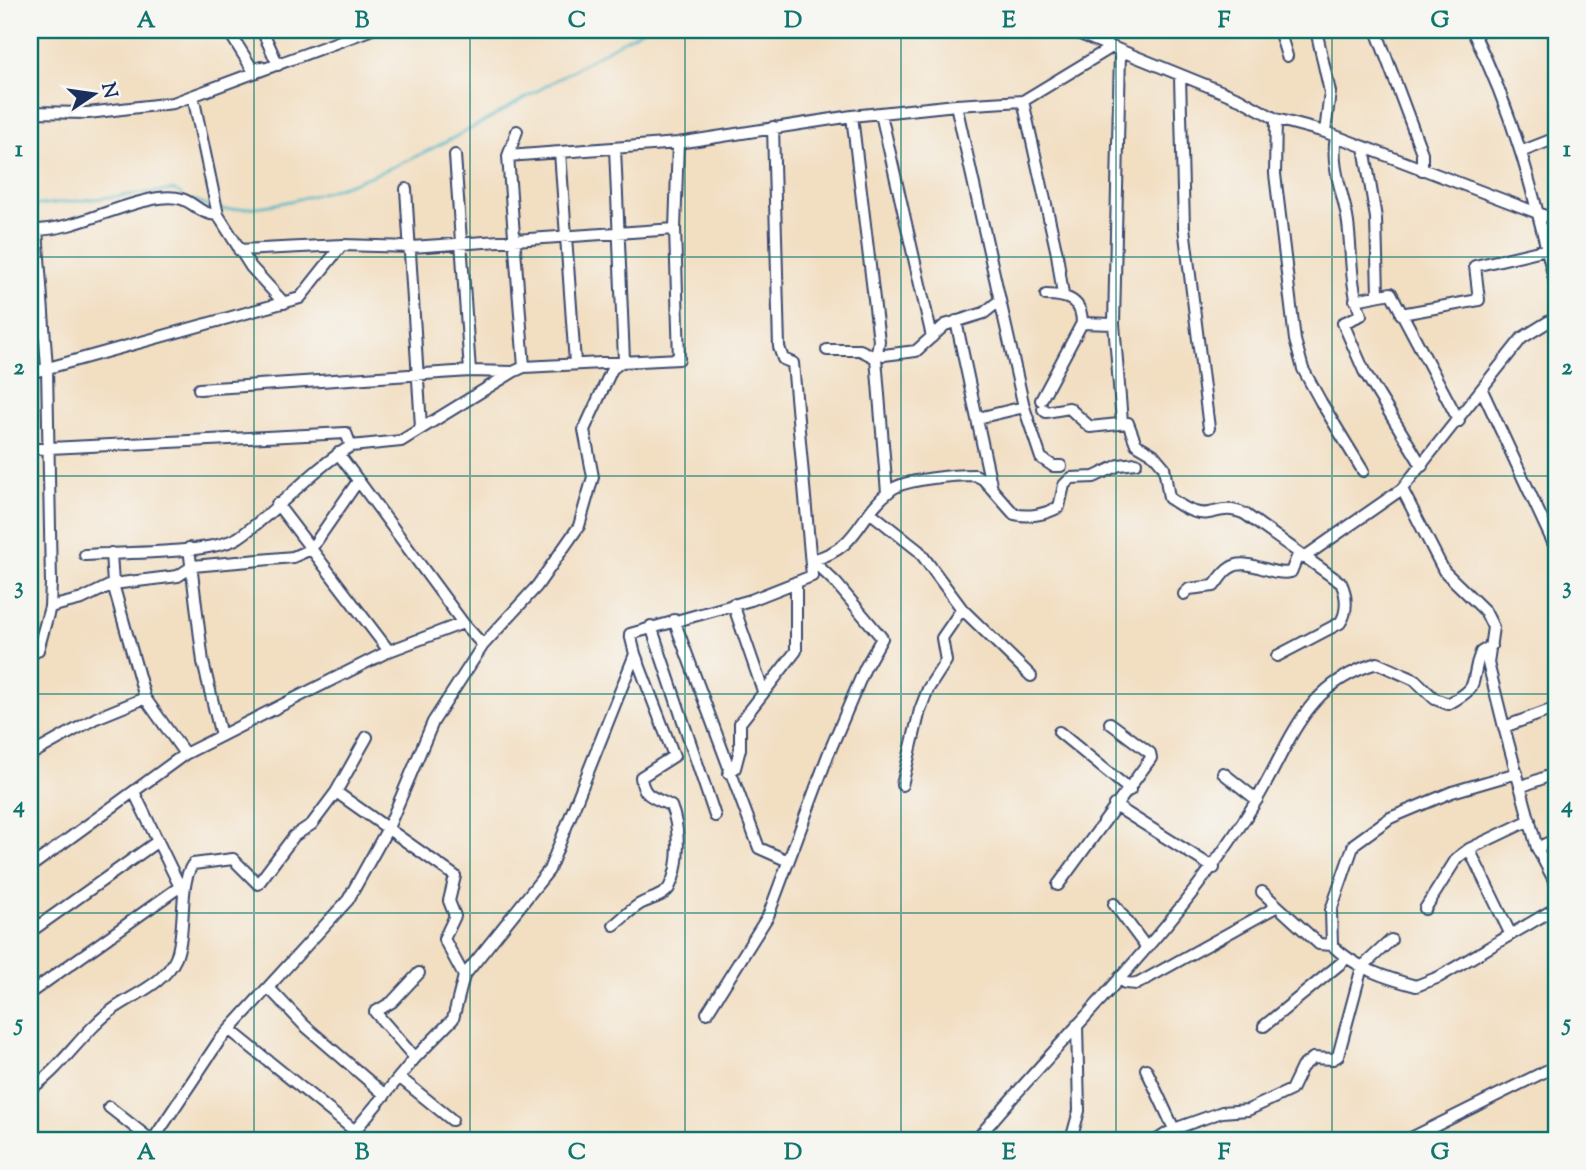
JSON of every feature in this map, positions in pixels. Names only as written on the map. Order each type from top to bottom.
[{"type":"street","points":[[229,30],[253,70],[278,64]]},
{"type":"street","points":[[262,30],[278,64]]},
{"type":"street","points":[[30,112],[88,113],[173,103],[370,30]]},
{"type":"street","points":[[1070,30],[1180,77],[1240,99],[1276,118],[1325,132],[1556,220]]},
{"type":"street","points":[[1279,30],[1287,57]]},
{"type":"street","points":[[1316,30],[1330,92],[1325,132]]},
{"type":"street","points":[[1376,30],[1422,153],[1422,170]]},
{"type":"street","points":[[1472,30],[1492,70],[1523,151],[1556,287]]},
{"type":"street","points":[[508,156],[678,143],[852,116],[956,105],[1023,102],[1116,50]]},
{"type":"street","points":[[1116,50],[1114,324],[1122,422]]},
{"type":"street","points":[[1180,77],[1184,227],[1209,428]]},
{"type":"street","points":[[193,96],[218,215],[239,250],[284,303]]},
{"type":"street","points":[[1023,102],[1057,254],[1063,295]]},
{"type":"street","points":[[956,105],[1024,407],[1041,458],[1053,466],[1061,466]]},
{"type":"street","points":[[881,114],[932,337]]},
{"type":"street","points":[[852,116],[879,341],[887,492]]},
{"type":"street","points":[[1276,118],[1275,173],[1295,340],[1303,369],[1363,471]]},
{"type":"street","points":[[614,925],[631,910],[659,897],[668,888],[676,860],[678,822],[671,806],[650,797],[642,790],[641,777],[674,756],[630,634],[733,604],[812,576],[793,363],[783,359],[779,346],[773,127]]},
{"type":"street","points":[[517,131],[508,156],[518,370]]},
{"type":"street","points":[[1336,137],[1334,164],[1348,221],[1355,300],[1361,317],[1343,323],[1364,371],[1422,466]]},
{"type":"street","points":[[1523,151],[1556,138]]},
{"type":"street","points":[[199,390],[417,374],[518,370],[575,363],[679,359],[675,229],[678,143]]},
{"type":"street","points":[[1364,147],[1376,218],[1378,294]]},
{"type":"street","points":[[615,148],[624,360]]},
{"type":"street","points":[[560,152],[575,363]]},
{"type":"street","points":[[455,155],[470,371]]},
{"type":"street","points":[[406,189],[421,427]]},
{"type":"street","points":[[30,656],[38,650],[50,607],[47,368],[33,230],[85,221],[157,198],[184,197],[209,214],[218,215]]},
{"type":"street","points":[[239,250],[342,245],[411,247],[675,229]]},
{"type":"street","points":[[30,373],[300,298],[342,245]]},
{"type":"street","points":[[1402,314],[1479,300],[1475,266],[1547,249]]},
{"type":"street","points":[[1355,300],[1391,293],[1459,421]]},
{"type":"street","points":[[1046,295],[1063,295],[1079,305],[1082,323],[1042,405],[1046,412],[1069,408],[1090,427],[1122,422],[1132,428],[1136,444],[1160,460],[1169,498],[1193,512],[1204,514],[1231,508],[1275,533],[1300,557],[1341,583],[1345,595],[1343,619],[1278,656]]},
{"type":"street","points":[[827,349],[860,350],[880,357],[911,353],[945,325],[984,313],[999,301]]},
{"type":"street","points":[[1184,594],[1189,589],[1214,586],[1231,567],[1241,564],[1275,574],[1291,572],[1300,557],[1402,489],[1459,421],[1522,338],[1556,317]]},
{"type":"street","points":[[956,321],[992,490]]},
{"type":"street","points":[[1082,323],[1114,324]]},
{"type":"street","points":[[109,1107],[152,1140],[184,1091],[230,1030],[348,900],[388,828],[433,722],[483,645],[537,586],[579,526],[593,477],[584,430],[612,369],[624,360]]},
{"type":"street","points":[[85,555],[214,547],[237,538],[338,453],[351,446],[401,441],[518,370]]},
{"type":"street","points":[[1482,390],[1556,549]]},
{"type":"street","points":[[978,418],[1024,407]]},
{"type":"street","points":[[30,449],[346,433],[351,446]]},
{"type":"street","points":[[338,453],[463,623],[483,645]]},
{"type":"street","points":[[812,560],[839,550],[887,492],[904,484],[967,475],[983,479],[1014,514],[1045,513],[1059,507],[1064,485],[1071,478],[1094,477],[1119,465],[1136,463]]},
{"type":"street","points":[[50,607],[82,599],[113,584],[178,576],[192,566],[293,557],[311,549],[358,481]]},
{"type":"street","points":[[1402,489],[1444,570],[1485,611],[1493,627],[1488,663],[1537,848],[1556,884]]},
{"type":"street","points":[[277,504],[389,651]]},
{"type":"street","points":[[872,513],[919,551],[962,610],[1031,676]]},
{"type":"street","points":[[190,548],[204,662],[221,736]]},
{"type":"street","points":[[111,553],[113,584],[145,698],[185,754]]},
{"type":"street","points":[[707,1013],[768,916],[786,860],[857,686],[882,638],[836,583],[812,560]]},
{"type":"street","points":[[729,773],[735,768],[740,750],[740,723],[796,651],[796,582]]},
{"type":"street","points":[[733,604],[763,691]]},
{"type":"street","points":[[902,785],[920,710],[928,690],[946,661],[942,638],[962,610]]},
{"type":"street","points":[[674,620],[759,848],[786,860]]},
{"type":"street","points":[[30,867],[185,754],[389,651],[463,623]]},
{"type":"street","points":[[651,626],[715,816]]},
{"type":"street","points":[[976,1140],[1214,868],[1257,800],[1297,724],[1324,689],[1377,663],[1415,680],[1435,699],[1448,704],[1467,693],[1474,685],[1481,652],[1491,646]]},
{"type":"street","points":[[230,1030],[351,1136],[415,1058],[453,1019],[464,976],[549,870],[635,654]]},
{"type":"street","points":[[30,755],[96,718],[145,698]]},
{"type":"street","points":[[1504,727],[1556,708]]},
{"type":"street","points":[[1058,885],[1114,805],[1130,790],[1152,755],[1110,723]]},
{"type":"street","points":[[1059,732],[1130,790]]},
{"type":"street","points":[[30,1089],[93,1026],[116,1007],[139,995],[169,968],[181,943],[183,889],[192,864],[228,858],[237,861],[258,884],[294,836],[312,824],[336,792],[367,737]]},
{"type":"street","points":[[1223,773],[1257,800]]},
{"type":"street","points":[[1332,945],[1332,910],[1354,844],[1390,818],[1452,792],[1517,773]]},
{"type":"street","points":[[1520,787],[1556,773]]},
{"type":"street","points":[[134,792],[183,889]]},
{"type":"street","points":[[336,792],[455,876],[449,901],[455,916],[444,939],[464,976]]},
{"type":"street","points":[[1114,805],[1214,868]]},
{"type":"street","points":[[1425,909],[1457,858],[1469,849],[1530,820]]},
{"type":"street","points":[[1537,848],[1556,839]]},
{"type":"street","points":[[30,932],[158,841]]},
{"type":"street","points":[[1469,849],[1510,933]]},
{"type":"street","points":[[30,993],[183,889]]},
{"type":"street","points":[[1262,892],[1319,944],[1332,945],[1346,959],[1362,967],[1416,986],[1438,977],[1556,908]]},
{"type":"street","points":[[1114,904],[1146,947]]},
{"type":"street","points":[[1120,977],[1125,983],[1137,984],[1276,907]]},
{"type":"street","points":[[1157,1140],[1174,1129],[1222,1112],[1248,1110],[1291,1090],[1302,1067],[1313,1058],[1333,1059],[1338,1056],[1362,967],[1391,940]]},
{"type":"street","points":[[1264,1026],[1346,959]]},
{"type":"street","points":[[415,1058],[375,1012],[392,1002],[419,973]]},
{"type":"street","points":[[269,988],[304,1025],[385,1095]]},
{"type":"street","points":[[1071,1140],[1079,1111],[1077,1025]]},
{"type":"street","points":[[1407,1140],[1556,1066]]},
{"type":"street","points":[[1146,1069],[1174,1129]]},
{"type":"street","points":[[399,1077],[452,1120]]},
{"type":"waterway","points":[[220,210],[276,204],[331,190],[386,170],[492,117],[642,30]]},
{"type":"waterway","points":[[30,206],[174,190],[182,194]]},
{"type":"waterway","points":[[195,200],[214,209]]}]
